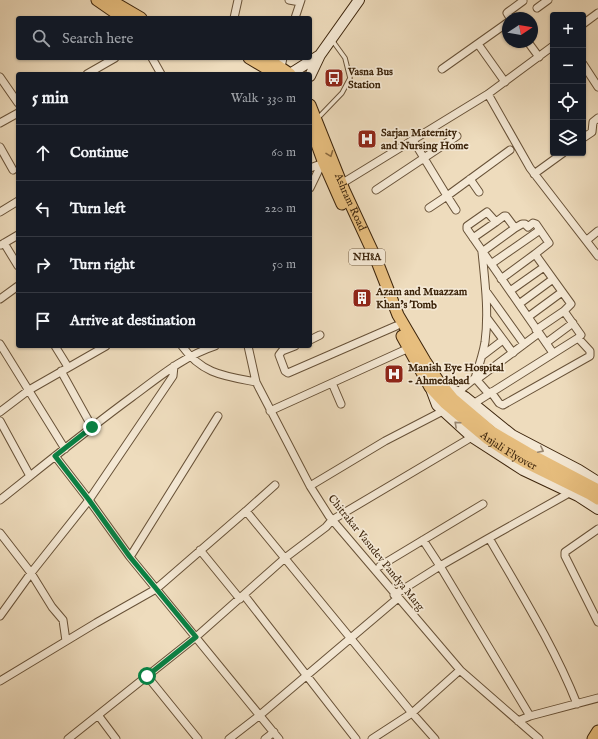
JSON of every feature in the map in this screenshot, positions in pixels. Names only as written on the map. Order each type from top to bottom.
[{"type":"main road","points":[[97,0],[120,16]]},
{"type":"main road","points":[[110,0],[138,16]]},
{"type":"main road","points":[[253,60],[277,69]]},
{"type":"main road","points":[[268,60],[277,69]]},
{"type":"main road","name":"Ashram Road","points":[[313,122],[322,163],[369,262],[391,318],[409,348],[435,384]]},
{"type":"main road","name":"Ashram Road","points":[[313,122],[376,259],[398,315],[425,361],[435,384]]},
{"type":"main road","name":"Anjali Flyover","points":[[435,384],[488,439],[525,462],[598,499]]},
{"type":"main road","name":"Anjali Flyover","points":[[450,401],[492,432],[598,490]]},
{"type":"main road","points":[[593,739],[598,731]]},
{"type":"street","points":[[234,16],[238,0]]},
{"type":"street","points":[[289,0],[301,1],[296,16]]},
{"type":"street","points":[[312,72],[320,56],[358,0]]},
{"type":"street","points":[[537,8],[548,0]]},
{"type":"street","points":[[508,12],[523,1]]},
{"type":"street","points":[[586,22],[598,13]]},
{"type":"street","points":[[442,69],[478,44],[502,25]]},
{"type":"street","points":[[478,44],[505,82]]},
{"type":"street","points":[[532,48],[539,57]]},
{"type":"street","points":[[341,184],[488,94],[550,48]]},
{"type":"street","points":[[293,72],[320,56]]},
{"type":"street","points":[[101,71],[113,60]]},
{"type":"street","points":[[153,60],[160,72]]},
{"type":"street","points":[[586,69],[598,87]]},
{"type":"street","points":[[0,77],[16,100]]},
{"type":"street","points":[[488,94],[534,174],[598,256]]},
{"type":"street","points":[[0,123],[16,114]]},
{"type":"street","points":[[586,136],[592,132],[592,122],[598,118]]},
{"type":"street","points":[[376,190],[456,136]]},
{"type":"street","points":[[413,140],[456,210]]},
{"type":"street","points":[[0,147],[13,170]]},
{"type":"street","points":[[429,208],[510,150]]},
{"type":"street","points":[[534,174],[559,156]]},
{"type":"street","points":[[312,167],[322,163]]},
{"type":"street","points":[[312,184],[322,163]]},
{"type":"street","points":[[470,179],[479,192]]},
{"type":"street","points":[[0,212],[16,202]]},
{"type":"street","points":[[496,222],[487,212],[467,226],[467,228],[553,354]]},
{"type":"street","points":[[473,238],[505,216],[515,228]]},
{"type":"street","points":[[482,252],[522,224],[525,224],[528,227],[535,223],[540,230],[549,243],[501,279]]},
{"type":"street","points":[[491,264],[540,230]]},
{"type":"street","points":[[587,240],[598,232]]},
{"type":"street","points":[[16,236],[2,244],[16,263]]},
{"type":"street","points":[[475,379],[485,342],[487,318],[482,252]]},
{"type":"street","points":[[310,486],[450,401],[475,379],[524,344],[571,304],[535,254]]},
{"type":"street","points":[[510,291],[544,266]]},
{"type":"street","points":[[519,304],[553,279]]},
{"type":"street","points":[[0,299],[16,287]]},
{"type":"street","points":[[486,291],[524,344]]},
{"type":"street","points":[[528,317],[562,292]]},
{"type":"street","points":[[473,404],[581,335],[564,311]]},
{"type":"street","points":[[487,318],[512,353]]},
{"type":"street","points":[[546,343],[573,323]]},
{"type":"street","points":[[291,348],[279,355],[285,371],[288,373],[396,326]]},
{"type":"street","points":[[312,339],[320,335]]},
{"type":"street","points":[[475,379],[499,404],[503,405],[590,356],[590,351],[578,338]]},
{"type":"street","points":[[482,356],[503,340]]},
{"type":"street","points":[[0,344],[65,449]]},
{"type":"street","points":[[56,348],[68,367]]},
{"type":"street","points":[[0,412],[29,390],[101,348]]},
{"type":"street","points":[[184,348],[201,366],[222,375],[256,382]]},
{"type":"street","points":[[0,500],[92,427],[174,366],[190,356],[210,348]]},
{"type":"street","name":"Chitrakar Vasudev Pandya Marg","points":[[248,348],[256,382],[270,411],[310,486],[332,520],[396,597],[460,670],[539,739]]},
{"type":"street","points":[[270,411],[409,348]]},
{"type":"street","points":[[0,616],[31,573],[89,500],[172,376],[174,366]]},
{"type":"street","points":[[61,371],[92,427]]},
{"type":"street","points":[[332,383],[341,404]]},
{"type":"street","points":[[435,384],[437,405],[450,401],[473,404],[512,435],[579,470],[598,482]]},
{"type":"street","points":[[450,401],[472,437],[523,470],[571,492],[598,509]]},
{"type":"street","points":[[130,557],[218,416]]},
{"type":"street","points":[[0,421],[30,476]]},
{"type":"street","points":[[68,739],[196,637],[284,558],[326,527],[332,520],[472,437]]},
{"type":"street","points":[[55,456],[130,557],[279,739]]},
{"type":"street","points":[[0,681],[156,589],[275,485]]},
{"type":"street","points":[[229,739],[260,715],[396,597],[440,566],[571,492]]},
{"type":"street","points":[[380,566],[483,504]]},
{"type":"street","points":[[246,511],[434,739]]},
{"type":"street","points":[[598,529],[565,552],[565,556],[598,622]]},
{"type":"street","points":[[0,533],[31,573],[52,607],[63,620],[66,641]]},
{"type":"street","points":[[489,538],[547,639],[566,677],[577,704]]},
{"type":"street","points":[[424,540],[530,716]]},
{"type":"street","points":[[200,550],[242,597],[356,739]]},
{"type":"street","points":[[372,739],[412,713],[460,670]]},
{"type":"street","points":[[147,676],[198,739]]},
{"type":"street","points":[[518,721],[530,716],[598,698]]},
{"type":"street","points":[[98,715],[116,739]]},
{"type":"street","points":[[265,739],[274,732]]},
{"type":"lane","points":[[313,122],[342,93],[350,78],[345,58],[332,39]]},
{"type":"place","name":"Vasna Bus Station","points":[[334,78]]},
{"type":"place","name":"Sarjan Maternity and Nursing Home","points":[[367,139]]},
{"type":"place","name":"Azam and Muazzam Khan's Tomb","points":[[362,298]]},
{"type":"place","name":"Manish Eye Hospital - Ahmedabad","points":[[394,374]]},
{"type":"route","points":[[92,427],[55,456],[130,557],[196,637],[147,676]]}]
